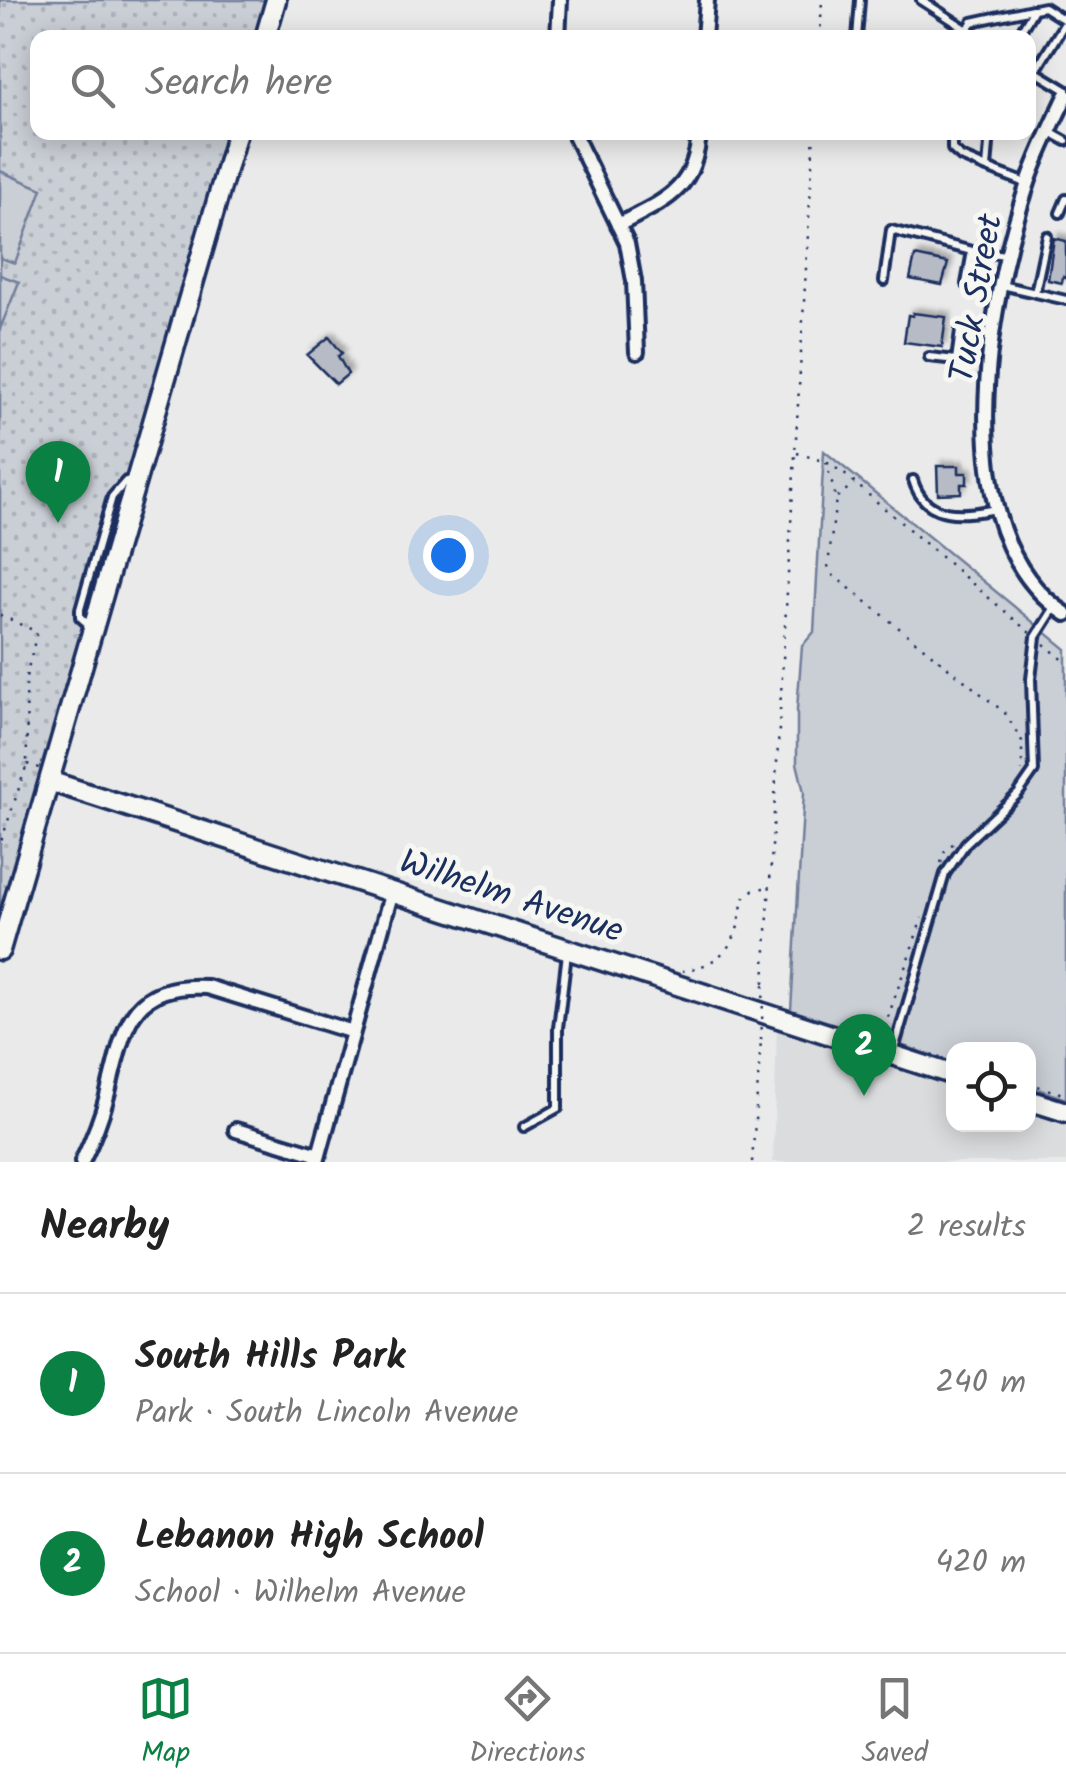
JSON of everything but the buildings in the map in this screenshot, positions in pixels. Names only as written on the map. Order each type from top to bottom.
[{"type":"street","points":[[267,30],[276,0]]},
{"type":"street","points":[[558,30],[560,0]]},
{"type":"street","points":[[704,30],[706,0]]},
{"type":"street","name":"Tuck Street","points":[[1061,611],[1020,563],[996,509],[987,422],[992,335],[1006,255],[1028,183],[1066,93]]},
{"type":"street","points":[[0,950],[236,140]]},
{"type":"street","points":[[577,140],[618,225],[631,263],[637,352]]},
{"type":"street","points":[[618,225],[678,190],[696,158],[698,140]]},
{"type":"street","name":"Wilhelm Avenue","points":[[50,776],[946,1073]]},
{"type":"street","points":[[236,1130],[318,1158],[392,891]]},
{"type":"street","points":[[82,1162],[106,1100],[122,1032],[136,1008],[158,992],[182,985],[207,987],[353,1032]]},
{"type":"street","points":[[1036,1103],[1066,1112]]},
{"type":"lane","points":[[858,30],[860,0]]},
{"type":"lane","points":[[920,0],[961,30]]},
{"type":"lane","points":[[968,30],[972,22],[1044,7],[1066,21],[1036,63]]},
{"type":"lane","points":[[1021,30],[1034,9]]},
{"type":"lane","points":[[1036,72],[1066,93]]},
{"type":"lane","points":[[1049,132],[1066,141]]},
{"type":"lane","points":[[952,140],[952,149],[961,158],[1028,183]]},
{"type":"lane","points":[[986,168],[989,140]]},
{"type":"lane","points":[[1060,213],[1066,199]]},
{"type":"lane","points":[[884,281],[891,230],[1006,255]]},
{"type":"lane","points":[[1035,293],[1046,236]]},
{"type":"lane","points":[[966,284],[972,250]]},
{"type":"lane","points":[[1000,285],[1066,300]]},
{"type":"lane","points":[[929,358],[956,360],[960,331],[992,335]]},
{"type":"lane","points":[[913,480],[916,492],[926,504],[940,512],[952,515],[996,509]]},
{"type":"lane","points":[[892,1056],[944,874],[966,844],[1018,794],[1034,771],[1030,679],[1036,638],[1061,611]]},
{"type":"lane","points":[[524,1126],[558,1108],[558,1028],[568,947]]},
{"type":"path","points":[[820,30],[822,0]]},
{"type":"path","points":[[752,1162],[814,140]]},
{"type":"path","points":[[795,453],[826,462],[1066,662]]},
{"type":"path","points":[[826,462],[836,498],[828,566],[833,576],[1005,714],[1022,742]]},
{"type":"path","points":[[836,498],[854,484]]},
{"type":"path","points":[[0,615],[37,632],[26,676],[28,764],[0,845]]},
{"type":"path","points":[[28,764],[50,776]]},
{"type":"path","points":[[674,970],[696,968],[720,956],[735,936],[744,897],[753,890],[769,888]]},
{"type":"path","points":[[1036,1086],[1066,1095]]},
{"type":"shaded area","points":[[0,0],[267,0],[258,30],[30,30],[30,140],[226,140],[0,922]]},
{"type":"shaded area","points":[[0,171],[42,189],[15,263],[0,258]]},
{"type":"shaded area","points":[[0,275],[19,282],[0,329]]},
{"type":"shaded area","points":[[824,451],[1066,649],[1066,1099],[1036,1088],[1036,1042],[946,1042],[946,1060],[791,1010],[804,792],[797,763],[797,709],[802,646],[814,632]]},
{"type":"shaded area","points":[[777,1028],[946,1082],[946,1132],[1036,1132],[1036,1109],[1066,1119],[1066,1162],[773,1162]]},
{"type":"place","name":"South Hills Park","points":[[58,523]]},
{"type":"place","name":"Lebanon High School","points":[[864,1096]]}]
